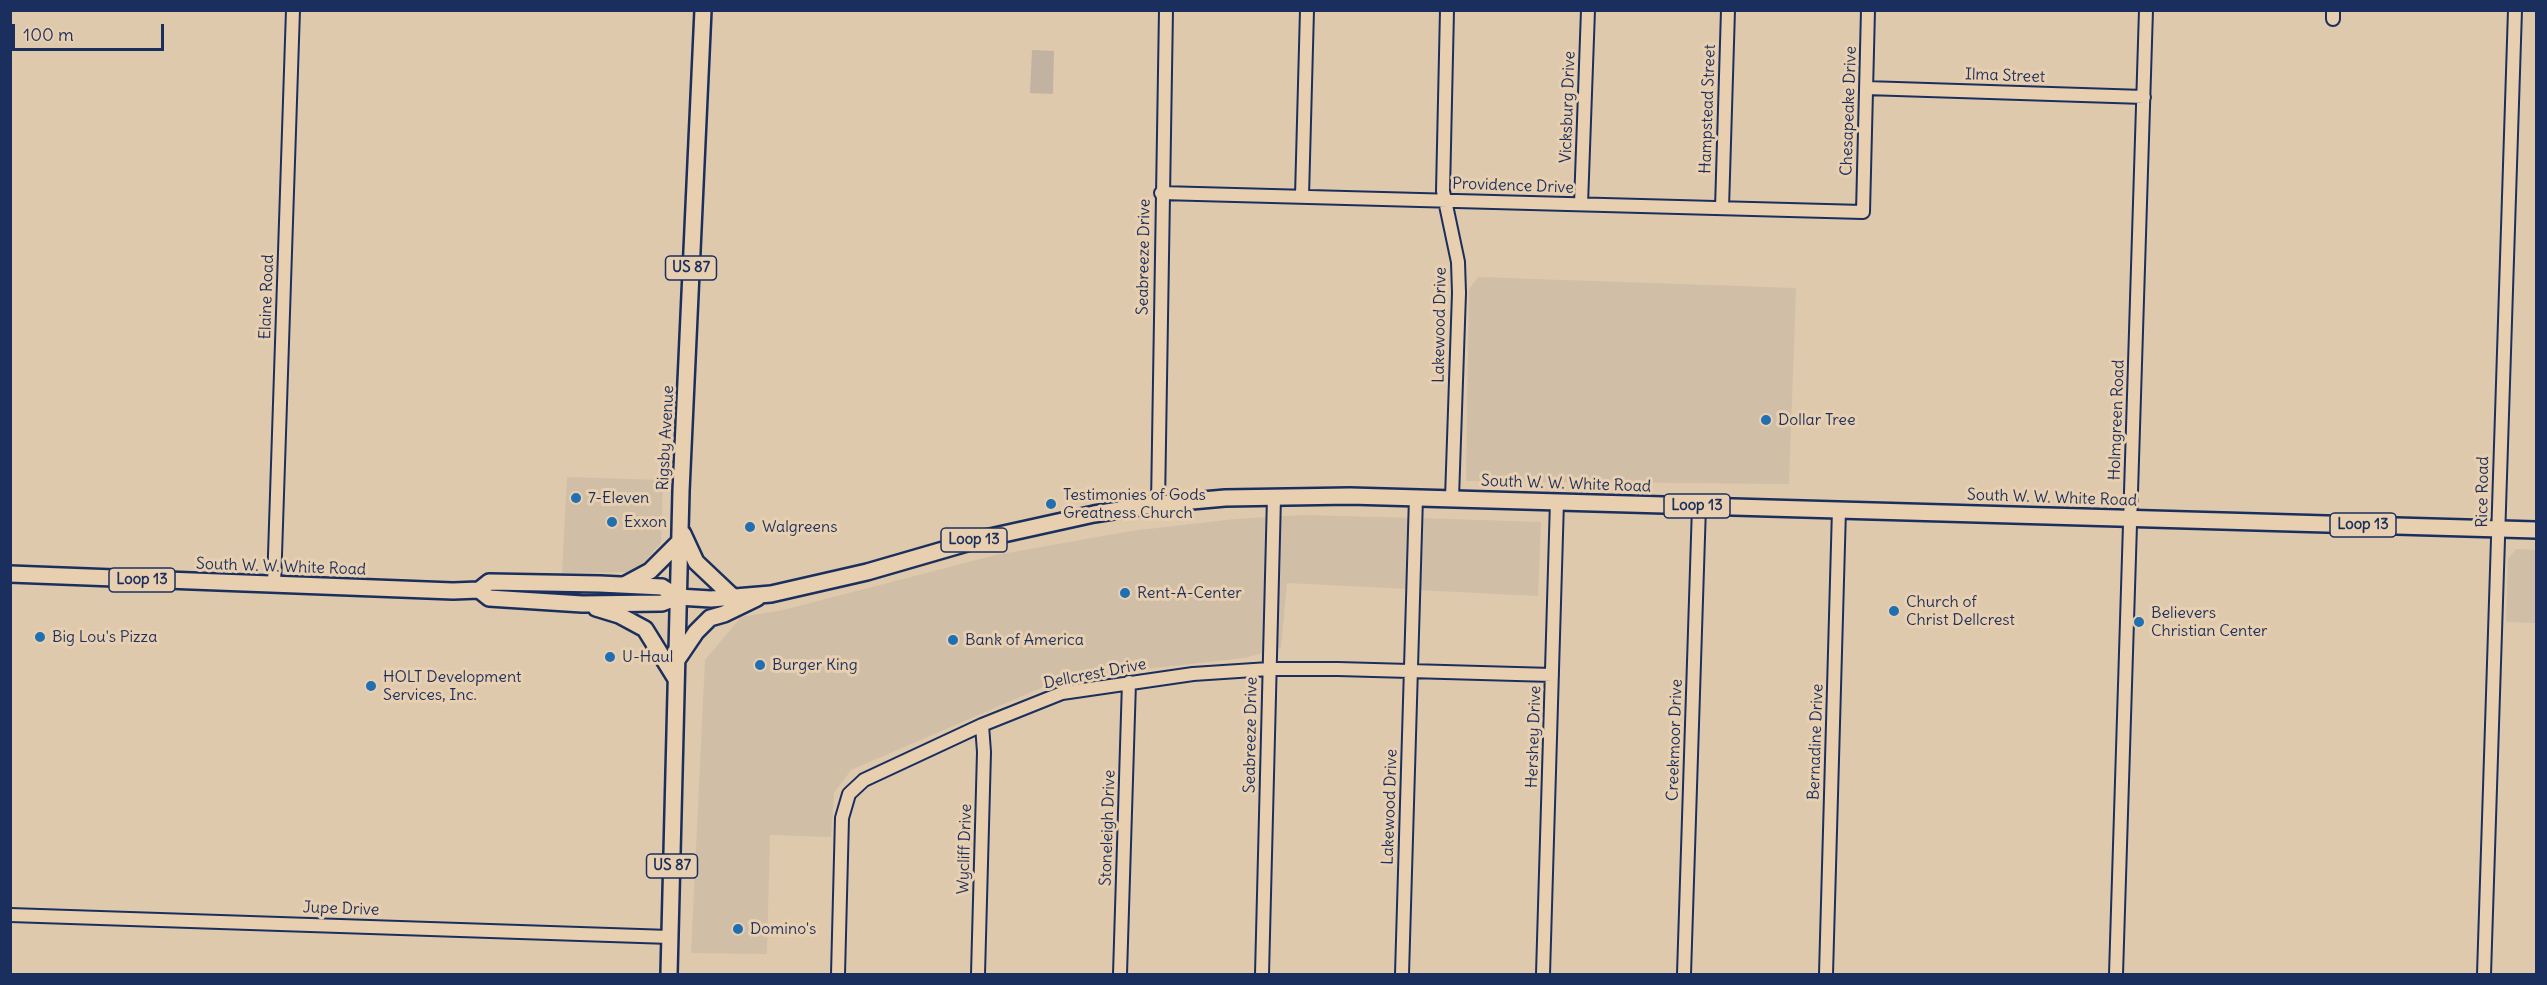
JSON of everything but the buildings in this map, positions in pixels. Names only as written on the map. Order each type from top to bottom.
[{"type":"main road","name":"Rigsby Avenue","points":[[669,975],[680,533],[703,10]]},
{"type":"main road","name":"South W. W. White Road","points":[[479,590],[489,598],[582,604],[662,603],[678,597],[711,599],[763,595],[855,575],[981,538],[1094,514],[1158,504],[1225,498],[1416,497],[2536,530]]},
{"type":"main road","points":[[624,585],[650,571],[680,533],[696,562],[733,597]]},
{"type":"main road","name":"South W. W. White Road","points":[[10,574],[453,591],[479,590],[489,582],[624,585],[662,587],[678,597]]},
{"type":"main road","points":[[599,603],[600,585]]},
{"type":"main road","points":[[676,660],[696,632],[710,618],[724,614],[763,595]]},
{"type":"main road","points":[[582,604],[619,615],[645,629],[676,679]]},
{"type":"street","name":"Elaine Road","points":[[274,585],[293,10]]},
{"type":"street","name":"Seabreeze Drive","points":[[1158,504],[1161,193],[1166,10]]},
{"type":"street","points":[[1302,196],[1306,10]]},
{"type":"street","name":"Lakewood Drive","points":[[1447,10],[1444,200],[1458,262],[1459,293],[1452,498]]},
{"type":"street","name":"Vicksburg Drive","points":[[1581,204],[1588,10]]},
{"type":"street","name":"Hampstead Street","points":[[1722,208],[1728,10]]},
{"type":"street","name":"Chesapeake Drive","points":[[1863,212],[1868,10]]},
{"type":"street","name":"Holmgreen Road","points":[[2116,975],[2146,10]]},
{"type":"street","name":"Rice Road","points":[[2484,975],[2515,10]]},
{"type":"street","name":"Ilma Street","points":[[1866,88],[2144,97]]},
{"type":"street","name":"Providence Drive","points":[[1161,193],[1863,212]]},
{"type":"street","name":"Seabreeze Drive","points":[[1262,975],[1274,497]]},
{"type":"street","name":"Lakewood Drive","points":[[1402,975],[1416,497]]},
{"type":"street","name":"Hershey Drive","points":[[1544,975],[1557,501]]},
{"type":"street","name":"Creekmoor Drive","points":[[1684,975],[1698,506]]},
{"type":"street","name":"Bernadine Drive","points":[[1826,975],[1839,510]]},
{"type":"street","name":"Dellcrest Drive","points":[[838,975],[842,818],[849,794],[864,780],[982,725],[1062,693],[1193,674],[1269,669],[1552,675]]},
{"type":"street","name":"Stoneleigh Drive","points":[[1120,975],[1129,682]]},
{"type":"street","name":"Wycliff Drive","points":[[978,975],[984,752],[982,725]]},
{"type":"street","name":"Jupe Drive","points":[[10,915],[670,937]]},
{"type":"shaded area","points":[[1032,50],[1054,51],[1053,94],[1030,93]]},
{"type":"shaded area","points":[[1478,277],[1796,288],[1789,484],[1466,481],[1469,289]]},
{"type":"shaded area","points":[[567,477],[663,480],[661,543],[635,572],[562,573]]},
{"type":"shaded area","points":[[1304,515],[1412,518],[1409,589],[1287,583],[1281,648],[1244,658],[1100,674],[1043,687],[851,770],[834,793],[831,837],[770,835],[767,954],[691,953],[705,660],[741,617],[783,610],[996,555],[1131,531],[1235,519]]},
{"type":"shaded area","points":[[1420,518],[1541,522],[1538,596],[1418,590]]},
{"type":"shaded area","points":[[2516,549],[2536,550],[2536,623],[2506,622],[2508,559]]},
{"type":"place","name":"Dollar Tree","points":[[1766,420]]},
{"type":"place","name":"7-Eleven","points":[[576,498]]},
{"type":"place","name":"Testimonies of Gods Greatness Church","points":[[1051,504]]},
{"type":"place","name":"Exxon","points":[[612,522]]},
{"type":"place","name":"Walgreens","points":[[750,527]]},
{"type":"place","name":"Rent-A-Center","points":[[1125,593]]},
{"type":"place","name":"Church of Christ Dellcrest","points":[[1894,611]]},
{"type":"place","name":"Believers Christian Center","points":[[2139,622]]},
{"type":"place","name":"Big Lou's Pizza","points":[[40,637]]},
{"type":"place","name":"Bank of America","points":[[953,640]]},
{"type":"place","name":"U-Haul","points":[[610,657]]},
{"type":"place","name":"Burger King","points":[[760,665]]},
{"type":"place","name":"HOLT Development Services, Inc.","points":[[371,686]]},
{"type":"place","name":"Domino's","points":[[738,929]]}]
